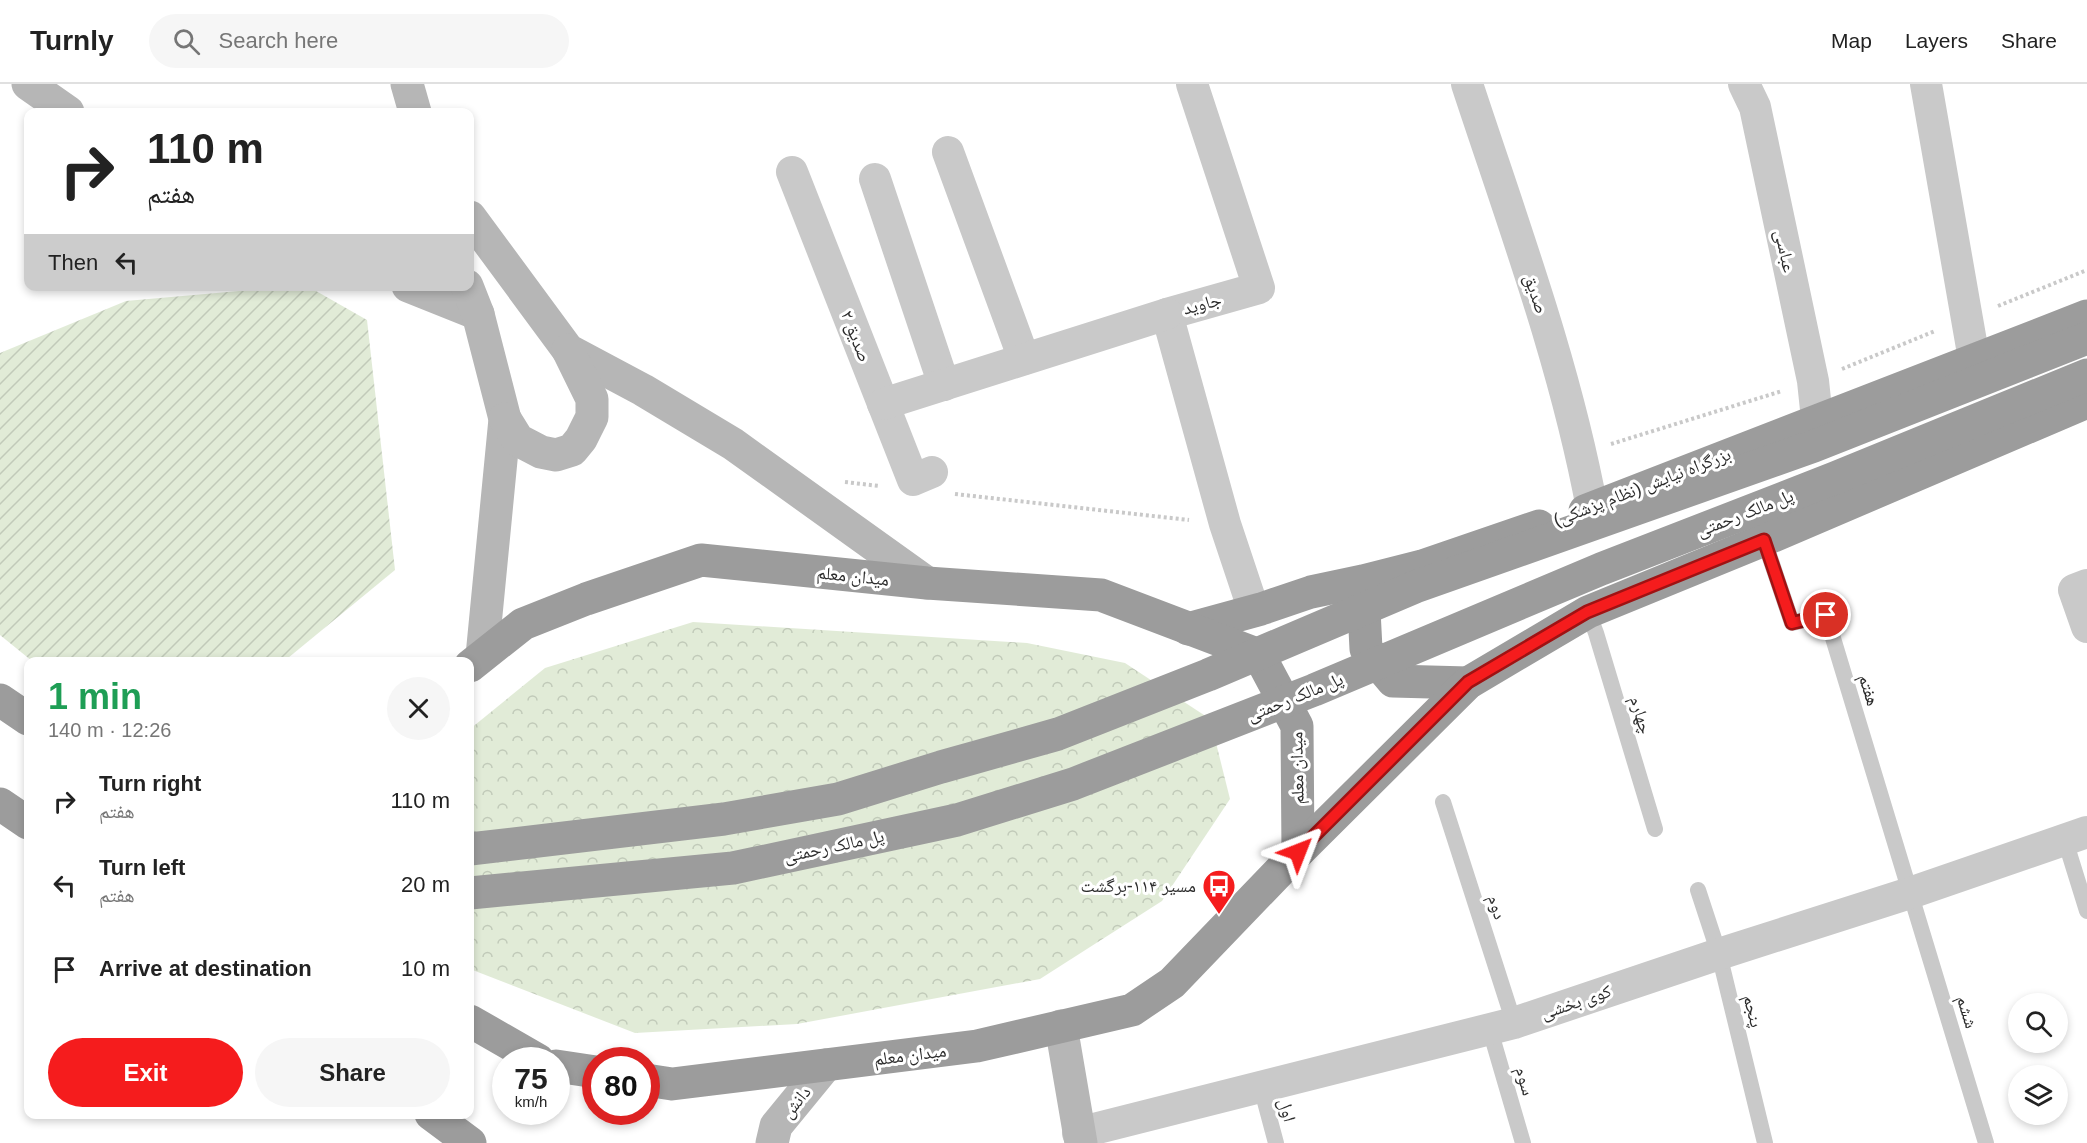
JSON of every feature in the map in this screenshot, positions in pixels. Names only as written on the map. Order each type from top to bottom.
[{"type":"highway","name":"بزرگراه نیایش (نظام پزشکی)","points":[[1188,629],[1311,592],[1422,566],[1592,508],[2087,316]]},
{"type":"highway","points":[[474,849],[724,819],[838,799],[1058,734],[1208,675],[1415,587],[1814,446],[2087,338]]},
{"type":"highway","name":"پل مالک رحمتی","points":[[474,893],[733,868],[957,820],[1073,784],[1314,690],[1601,569],[1846,474],[2087,375]]},
{"type":"highway","points":[[1298,852],[1468,682],[1587,612],[1764,540],[2087,402]]},
{"type":"highway","name":"میدان معلم","points":[[476,661],[523,624],[586,599],[701,560],[927,583],[1101,595],[1259,655],[1297,726],[1298,852],[1172,983],[1132,1010],[977,1046],[672,1084],[660,1082]]},
{"type":"highway","points":[[1422,566],[1364,610],[1366,649],[1393,681],[1468,682]]},
{"type":"highway","points":[[0,699],[24,716]]},
{"type":"highway","points":[[0,724],[24,740]]},
{"type":"highway","points":[[0,779],[24,794]]},
{"type":"highway","points":[[0,804],[24,821]]},
{"type":"highway","points":[[474,1023],[514,1047]]},
{"type":"highway","points":[[474,1039],[497,1047]]},
{"type":"highway","points":[[438,1119],[470,1143]]},
{"type":"main road","points":[[28,84],[62,108]]},
{"type":"main road","points":[[407,84],[414,108]]},
{"type":"main road","points":[[431,291],[472,300],[505,419],[518,440],[541,452],[556,455],[572,450],[581,440],[592,417],[592,399],[568,350],[474,222]]},
{"type":"main road","points":[[568,350],[643,390],[732,444],[927,583]]},
{"type":"main road","points":[[476,661],[505,419]]},
{"type":"main road","points":[[1061,1026],[1080,1138]]},
{"type":"main road","name":"دانش","points":[[772,1143],[776,1126],[826,1065]]},
{"type":"street","name":"جاوید","points":[[1192,84],[1260,288],[1167,314],[1225,524],[1254,611]]},
{"type":"street","name":"صدیق","points":[[1467,84],[1558,362],[1582,453],[1592,508]]},
{"type":"street","name":"عباسی","points":[[1744,84],[1755,107],[1813,381],[1817,419]]},
{"type":"street","points":[[1926,84],[1974,359]]},
{"type":"street","points":[[948,152],[1024,359]]},
{"type":"street","name":"صدیق ۲","points":[[792,171],[913,480],[941,483]]},
{"type":"street","points":[[875,179],[944,385]]},
{"type":"street","points":[[883,404],[1167,314]]},
{"type":"street","points":[[2087,585],[2074,590],[2087,627]]},
{"type":"street","name":"کوی بخشی","points":[[1080,1138],[1261,1087],[1502,1027],[2076,836]]},
{"type":"lane","name":"هفتم","points":[[1764,540],[1792,623],[1826,615],[1910,893]]},
{"type":"lane","name":"چهارم","points":[[1587,612],[1596,633],[1655,829]]},
{"type":"lane","name":"دوم","points":[[1443,802],[1502,1027]]},
{"type":"lane","points":[[2076,836],[2087,911]]},
{"type":"lane","name":"پنجم","points":[[1698,890],[1719,954],[1765,1143]]},
{"type":"lane","name":"ششم","points":[[1910,893],[1986,1143]]},
{"type":"lane","name":"سوم","points":[[1502,1027],[1523,1143]]},
{"type":"lane","name":"اول","points":[[1261,1087],[1276,1143]]},
{"type":"path","points":[[844,482],[880,486]]},
{"type":"path","points":[[941,483],[1225,524]]},
{"type":"green space","points":[[240,291],[316,291],[367,320],[395,570],[289,657],[27,657],[0,635],[0,353],[126,301]]},
{"type":"green space","points":[[693,622],[1027,643],[1125,663],[1210,719],[1230,799],[1162,901],[1040,979],[797,1024],[635,1033],[474,971],[474,726],[545,668]]},
{"type":"place","name":"مسیر ۱۱۴-برگشت","points":[[1219,915]]},
{"type":"route","points":[[1298,852],[1468,682],[1587,612],[1764,540],[1792,623],[1826,615]]}]
